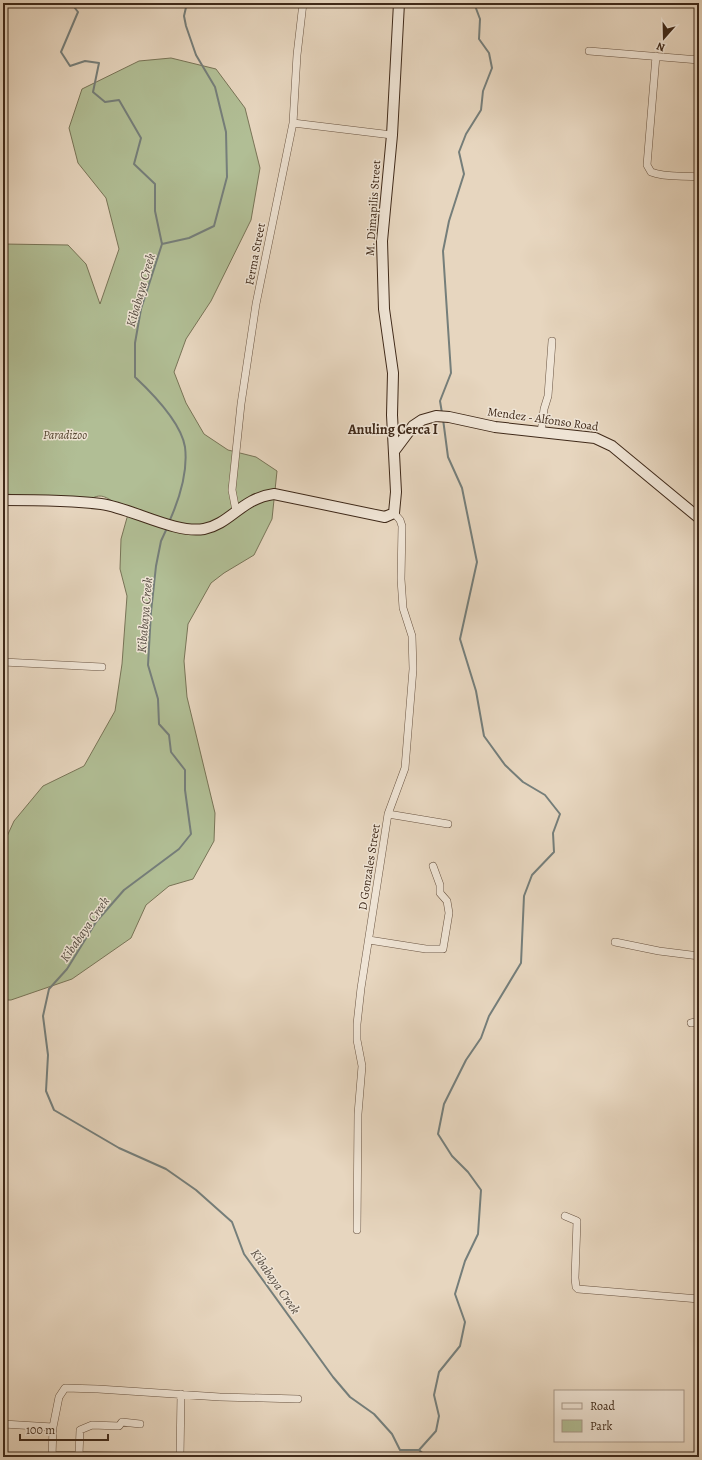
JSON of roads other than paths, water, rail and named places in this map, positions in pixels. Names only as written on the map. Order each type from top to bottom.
[{"type":"main road","name":"M. Dimapilis Street","points":[[394,513],[396,501],[395,450],[392,415],[393,373],[384,309],[382,241],[392,135],[399,3]]},
{"type":"main road","points":[[392,415],[400,424],[412,426]]},
{"type":"main road","name":"Mendez - Alfonso Road","points":[[395,450],[412,426],[422,420],[436,416],[450,417],[495,427],[595,438],[612,446],[699,518]]},
{"type":"main road","points":[[3,500],[100,504],[140,514],[160,523],[204,529],[225,519],[249,501],[262,496],[274,494],[385,517],[394,513]]},
{"type":"street","name":"Ferma Street","points":[[236,511],[232,490],[234,460],[255,312],[293,123],[297,55],[303,3]]},
{"type":"street","points":[[589,51],[699,60]]},
{"type":"street","points":[[656,56],[647,165],[651,172],[659,175],[678,174],[699,177]]},
{"type":"street","points":[[293,123],[392,135]]},
{"type":"street","points":[[541,433],[544,409],[548,396],[552,341]]},
{"type":"street","name":"D Gonzales Street","points":[[357,1230],[358,1114],[362,1066],[357,1040],[357,1024],[388,814],[406,768],[414,651],[412,636],[403,608],[401,579],[402,526],[400,520],[394,513]]},
{"type":"street","points":[[3,662],[102,667]]},
{"type":"street","points":[[388,814],[448,824]]},
{"type":"street","points":[[369,940],[426,949],[443,949],[449,913],[447,901],[440,893],[440,884],[433,866]]},
{"type":"street","points":[[615,942],[699,956]]},
{"type":"street","points":[[691,1023],[699,1021]]},
{"type":"street","points":[[565,1216],[577,1220],[575,1278],[576,1287],[578,1289],[699,1299]]},
{"type":"street","points":[[183,1457],[79,1455],[52,1456],[53,1427],[58,1397],[65,1388],[298,1399]]},
{"type":"street","points":[[180,1457],[181,1394]]},
{"type":"street","points":[[79,1455],[80,1430],[92,1425],[119,1426],[122,1422],[140,1424]]},
{"type":"street","points":[[3,1424],[53,1427]]},
{"type":"waterway","name":"Kibabaya Creek","points":[[71,3],[78,12],[61,52],[70,66],[85,61],[99,63],[93,92],[105,102],[119,100],[141,138],[134,164],[155,184],[155,211],[162,244],[141,309],[135,343],[135,377],[172,418],[178,428],[185,447],[186,456],[182,485],[169,522]]},
{"type":"waterway","name":"Kibabaya Creek","points":[[162,244],[189,238],[214,226],[227,177],[226,132],[215,87],[196,55],[186,26],[184,16],[187,3]]},
{"type":"waterway","points":[[442,413],[440,401],[451,373],[443,251],[449,221],[464,174],[459,152],[466,134],[481,110],[483,91],[492,68],[489,53],[479,39],[480,19],[474,3]]},
{"type":"waterway","points":[[419,1450],[436,1431],[439,1416],[434,1395],[439,1372],[460,1346],[465,1322],[455,1294],[465,1261],[478,1234],[481,1190],[468,1172],[452,1156],[438,1134],[444,1104],[466,1060],[481,1038],[489,1016],[521,963],[524,896],[532,875],[554,852],[553,833],[560,814],[545,795],[523,782],[505,765],[484,736],[476,691],[460,639],[477,562],[462,488],[448,457],[443,419]]},
{"type":"waterway","name":"Kibabaya Creek","points":[[167,528],[161,541],[156,566],[151,612],[148,665],[158,699],[159,724],[169,735],[171,752],[185,770],[185,790],[191,834],[179,849],[124,890],[96,922],[67,969],[49,989],[43,1016],[48,1055],[46,1091],[54,1110],[119,1148],[166,1169],[196,1190],[232,1222],[244,1254],[333,1377],[350,1397],[374,1414],[392,1434],[400,1450],[419,1450],[427,1457]]},
{"type":"district","name":"Anuling Cerca I","points":[[393,429]]},
{"type":"park label","name":"Paradizoo","points":[[65,435]]}]
